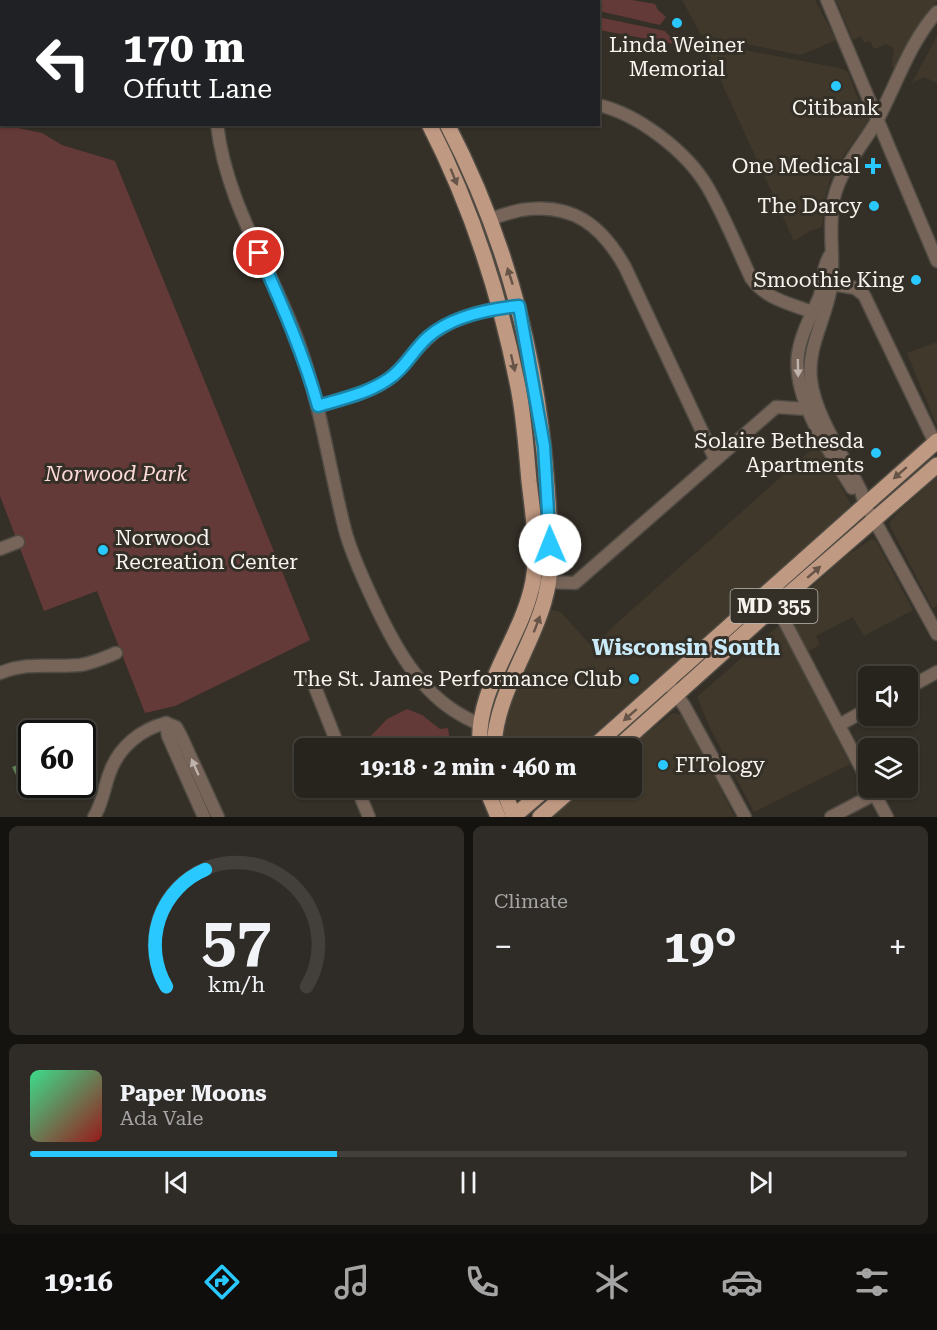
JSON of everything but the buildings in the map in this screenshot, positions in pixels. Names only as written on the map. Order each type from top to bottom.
[{"type":"main road","points":[[430,126],[448,163],[485,255],[501,308],[518,383],[529,478],[535,553],[531,590],[523,614],[489,691],[480,738]]},
{"type":"main road","points":[[448,126],[489,219],[519,306],[544,446],[549,524],[548,582],[544,606],[505,699],[495,728],[494,738]]},
{"type":"main road","name":"MD 355","points":[[603,738],[936,442]]},
{"type":"main road","name":"MD 355","points":[[629,738],[776,605],[937,465]]},
{"type":"main road","points":[[535,553],[541,573],[548,582]]},
{"type":"main road","points":[[490,798],[498,817]]},
{"type":"main road","points":[[507,798],[514,817],[536,798]]},
{"type":"main road","points":[[540,817],[562,798]]},
{"type":"street","points":[[827,0],[937,261]]},
{"type":"street","points":[[937,12],[911,51],[877,119],[839,182],[832,211],[831,254],[833,262],[810,358],[814,396],[820,411],[861,491],[865,504],[937,634]]},
{"type":"street","points":[[600,106],[640,122],[671,145],[707,186],[757,287],[769,296],[812,312]]},
{"type":"street","points":[[217,126],[231,190],[297,339],[311,380],[346,532],[361,574],[389,635],[404,659],[437,697],[453,710],[481,725]]},
{"type":"street","points":[[489,219],[521,210],[546,209],[566,212],[600,230],[613,245],[625,267],[715,459]]},
{"type":"street","points":[[827,283],[812,312],[798,355],[798,377],[807,409],[856,495],[865,504]]},
{"type":"street","points":[[827,283],[855,288],[864,295],[936,442]]},
{"type":"street","points":[[318,406],[369,390],[387,380],[429,337],[448,325],[474,315],[519,306]]},
{"type":"street","points":[[801,393],[814,396]]},
{"type":"street","points":[[531,590],[548,582],[575,583],[776,407],[807,409]]},
{"type":"street","points":[[0,549],[18,542]]},
{"type":"street","points":[[776,605],[858,762]]},
{"type":"street","points":[[0,673],[12,668],[36,664],[80,665],[97,661],[116,652]]},
{"type":"street","points":[[918,682],[937,672]]},
{"type":"street","points":[[311,676],[335,738]]},
{"type":"street","points":[[667,682],[744,816]]},
{"type":"street","points":[[839,725],[858,715]]},
{"type":"street","points":[[94,817],[101,803],[111,770],[121,752],[145,729],[166,723],[168,736],[210,815]]},
{"type":"street","points":[[361,798],[369,817]]},
{"type":"street","points":[[831,817],[862,798]]},
{"type":"street","points":[[878,798],[887,817]]},
{"type":"shaded area","points":[[682,0],[815,0],[836,40],[801,55],[701,35]]},
{"type":"shaded area","points":[[836,0],[937,1],[917,27],[895,69],[892,67],[894,48],[885,44],[873,48],[870,41],[864,43],[861,36],[853,40]]},
{"type":"shaded area","points":[[937,36],[937,83],[924,77],[912,83]]},
{"type":"shaded area","points":[[703,42],[839,68],[848,72],[863,112],[869,117],[833,171],[826,194],[822,227],[794,241]]},
{"type":"shaded area","points":[[937,342],[937,423],[936,424],[907,353]]},
{"type":"shaded area","points":[[819,443],[851,505],[832,523],[589,738],[502,738],[504,721],[542,633],[549,611],[561,612],[593,648],[617,623]]},
{"type":"shaded area","points":[[937,477],[937,605],[933,609],[889,524],[896,514]]},
{"type":"shaded area","points":[[872,539],[876,541],[913,610],[864,636],[853,617],[816,636],[820,645],[807,652],[787,610],[845,557]]},
{"type":"shaded area","points":[[780,624],[850,764],[754,812],[710,728],[697,697]]},
{"type":"shaded area","points":[[673,713],[681,715],[735,817],[554,817],[574,798],[642,798],[642,738]]},
{"type":"shaded area","points":[[18,765],[18,774],[16,775],[12,767]]},
{"type":"green space","points":[[600,0],[632,0],[655,4],[666,17],[660,25],[600,11]]},
{"type":"green space","points":[[600,17],[665,31],[679,41],[707,50],[600,30]]},
{"type":"green space","points":[[673,33],[711,44],[712,47],[674,37]]},
{"type":"green space","name":"Norwood Park","points":[[0,126],[9,126],[42,133],[62,145],[115,161],[310,640],[175,706],[145,713],[97,591],[44,611],[0,496]]},
{"type":"green space","points":[[407,709],[422,715],[440,729],[448,728],[450,738],[369,738],[387,719]]},
{"type":"place","name":"Linda Weiner Memorial","points":[[677,23]]},
{"type":"place","name":"Citibank","points":[[836,86]]},
{"type":"place","name":"One Medical","points":[[873,166]]},
{"type":"place","name":"The Darcy","points":[[874,206]]},
{"type":"place","name":"Smoothie King","points":[[916,280]]},
{"type":"place","name":"Solaire Bethesda Apartments","points":[[876,453]]},
{"type":"place","name":"Norwood Recreation Center","points":[[103,550]]},
{"type":"place","name":"The St. James Performance Club","points":[[634,679]]},
{"type":"place","name":"FITology","points":[[663,765]]},
{"type":"district","name":"Wisconsin South","points":[[686,647]]},
{"type":"route","points":[[259,253],[297,339],[318,406],[369,390],[387,380],[429,337],[448,325],[474,315],[519,306],[544,446],[550,545]]}]
